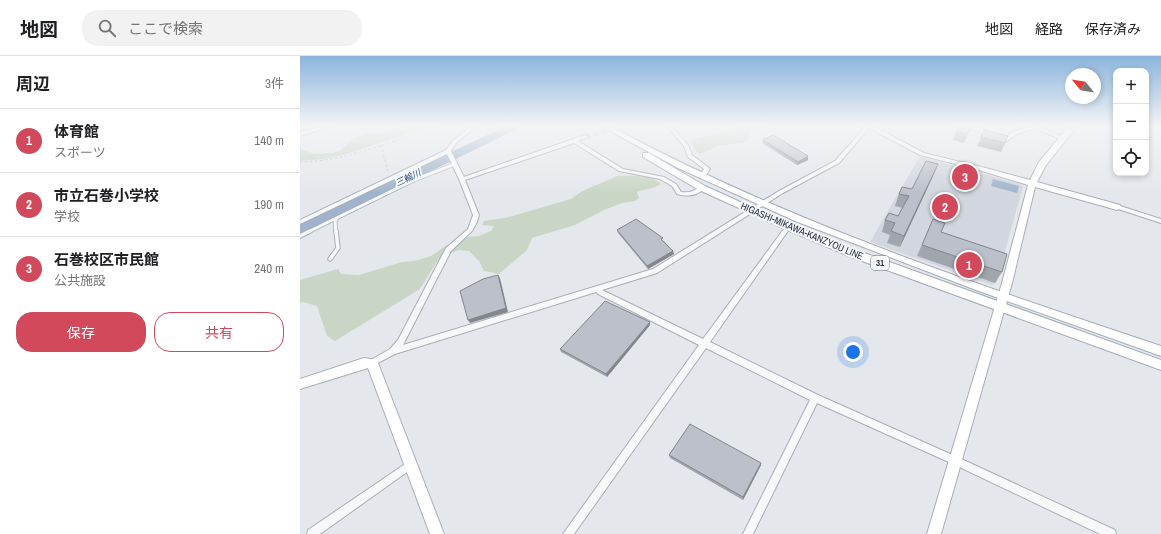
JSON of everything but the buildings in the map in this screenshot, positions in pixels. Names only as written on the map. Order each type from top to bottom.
[{"type":"main road","name":"HIGASHI-MIKAWA-KANZYOU LINE","points":[[637,148],[702,188],[788,227],[999,307],[1161,365]]},
{"type":"main road","name":"HIGASHI-MIKAWA-KANZYOU LINE","points":[[648,148],[702,177],[762,204],[860,243],[1161,352]]},
{"type":"street","points":[[300,222],[449,152],[451,148]]},
{"type":"street","points":[[462,179],[553,148]]},
{"type":"street","points":[[587,148],[621,170],[662,178],[674,185],[679,193],[695,193],[702,188]]},
{"type":"street","points":[[687,148],[690,156],[707,169],[702,177]]},
{"type":"street","points":[[300,384],[364,363],[372,363],[393,351],[655,271],[762,204],[841,159],[850,148]]},
{"type":"street","points":[[911,148],[922,154],[1118,207],[1161,221]]},
{"type":"street","points":[[934,534],[954,460],[1003,295],[1032,183],[1042,164],[1054,148]]},
{"type":"street","points":[[393,351],[401,342],[448,250],[470,230],[476,215],[462,179],[449,152]]},
{"type":"street","points":[[568,534],[788,227]]},
{"type":"street","points":[[598,289],[600,292],[814,398],[954,460],[1111,534]]},
{"type":"street","points":[[372,363],[438,534]]},
{"type":"street","points":[[748,534],[814,398]]},
{"type":"street","points":[[312,534],[400,470],[411,464]]},
{"type":"lane","points":[[300,236],[454,162]]},
{"type":"lane","points":[[330,259],[338,248],[335,222],[337,218]]},
{"type":"path","points":[[300,162],[326,161],[369,148]]},
{"type":"path","points":[[383,148],[389,176],[396,176]]},
{"type":"shaded area","points":[[922,157],[1020,184],[1023,187],[996,283],[992,285],[870,242],[919,158]]},
{"type":"green space","points":[[300,148],[314,154],[333,153],[343,148],[364,148],[324,159],[300,161]]},
{"type":"green space","points":[[695,148],[713,148],[700,154]]},
{"type":"green space","points":[[617,176],[646,177],[661,184],[637,192],[639,198],[635,201],[622,203],[604,210],[575,225],[532,238],[527,250],[499,274],[484,271],[479,261],[469,251],[459,250],[442,256],[420,289],[335,341],[327,336],[317,306],[303,302],[300,303],[300,280],[338,269],[341,274],[359,275],[402,262],[415,261],[431,256],[447,245],[459,242],[468,237],[479,236],[491,231],[494,226],[482,225],[484,221],[505,218],[571,199],[588,189]]},
{"type":"water","points":[[993,179],[1019,186],[1017,193],[991,186]]},
{"type":"waterway","name":"三輪川","points":[[300,230],[469,148]]},
{"type":"place","name":"石巻校区市民館","points":[[965,177]]},
{"type":"place","name":"市立石巻小学校","points":[[945,207]]},
{"type":"place","name":"体育館","points":[[969,265]]}]
